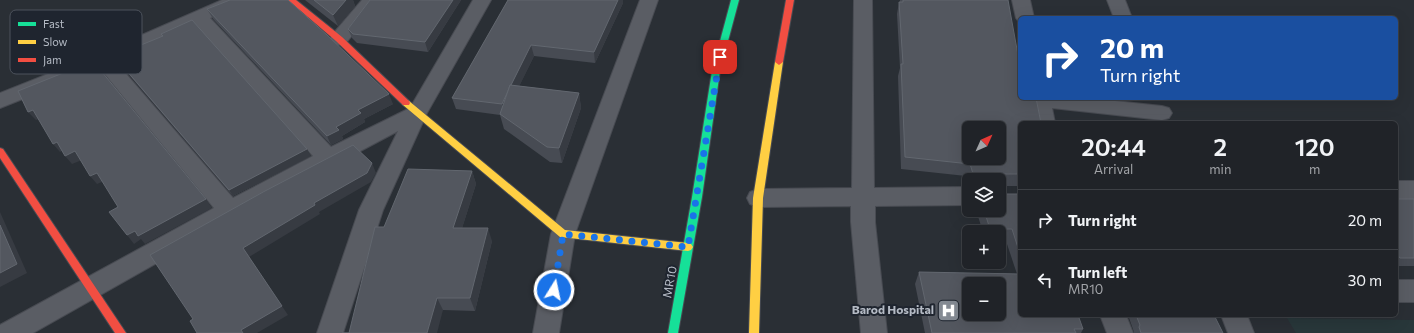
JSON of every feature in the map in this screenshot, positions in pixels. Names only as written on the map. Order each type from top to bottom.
[{"type":"street","points":[[142,41],[236,0]]},
{"type":"street","points":[[292,0],[339,39],[417,113],[563,234],[688,247]]},
{"type":"street","points":[[339,39],[371,0]]},
{"type":"street","points":[[330,333],[371,210],[417,113],[482,0]]},
{"type":"street","points":[[546,333],[563,234],[649,0]]},
{"type":"street","name":"MR10","points":[[673,333],[716,71],[735,0]]},
{"type":"street","points":[[754,333],[758,198],[773,92],[790,0]]},
{"type":"street","points":[[863,0],[863,222],[874,333]]},
{"type":"street","points":[[1021,0],[1025,16]]},
{"type":"street","points":[[1116,0],[1122,16]]},
{"type":"street","points":[[198,16],[327,157]]},
{"type":"street","points":[[0,101],[66,74]]},
{"type":"street","points":[[116,74],[229,210]]},
{"type":"street","points":[[1041,100],[1045,121]]},
{"type":"street","points":[[1051,100],[1161,111]]},
{"type":"street","points":[[9,333],[327,157],[417,113]]},
{"type":"street","points":[[0,151],[92,287],[121,333]]},
{"type":"street","points":[[1398,190],[1414,190]]},
{"type":"street","points":[[758,198],[962,196]]},
{"type":"street","points":[[1398,291],[1414,291]]},
{"type":"street","points":[[1114,317],[1120,333]]},
{"type":"street","points":[[1235,317],[1241,333]]},
{"type":"shaded area","points":[[1287,318],[1414,320],[1414,333],[1296,333]]},
{"type":"building","points":[[230,0],[288,0],[389,94],[358,110],[361,113],[336,127],[339,130],[327,136],[207,9]]},
{"type":"building","points":[[314,0],[346,0],[333,15]]},
{"type":"building","points":[[370,0],[453,0],[425,42],[353,34],[348,29]]},
{"type":"building","points":[[508,0],[618,0],[594,52],[531,45],[510,85],[502,104],[452,98]]},
{"type":"building","points":[[903,0],[1008,0],[1018,55],[1018,100],[1036,100],[1041,121],[1018,121],[1018,174],[973,173],[970,165],[1006,165],[1006,121],[962,121],[962,163],[905,157],[901,64],[903,64],[899,2],[903,2]]},
{"type":"building","points":[[192,20],[307,149],[229,190],[129,74],[142,74],[142,45],[163,36],[161,34]]},
{"type":"building","points":[[60,74],[104,74],[206,199],[138,236],[135,231],[127,235],[109,212],[118,207],[97,173],[90,176],[75,151],[65,156],[57,142],[53,144],[33,110],[28,112],[18,91]]},
{"type":"building","points":[[510,85],[579,93],[559,148],[547,147],[500,114]]},
{"type":"building","points":[[353,145],[372,163],[367,173],[314,203],[315,205],[243,248],[282,306],[241,330],[243,333],[197,333],[190,321],[193,319],[150,255],[265,191]]},
{"type":"building","points":[[408,169],[472,171],[453,228],[488,228],[470,298],[437,298],[427,333],[349,333],[375,227],[384,227]]},
{"type":"building","points":[[1006,194],[1018,194],[1018,248],[1012,229],[1006,229],[1006,225],[989,225],[986,217],[1006,217]]},
{"type":"building","points":[[1398,199],[1414,199],[1414,258],[1400,258],[1398,256]]},
{"type":"building","points":[[0,225],[17,264],[0,273]]},
{"type":"building","points":[[919,272],[1018,274],[1018,317],[1079,317],[1083,329],[1074,329],[1076,333],[932,333]]},
{"type":"building","points":[[1137,317],[1215,317],[1223,333],[1141,333],[1139,327],[1140,325]]},
{"type":"traffic: fast","points":[[673,333],[697,197],[716,71],[735,0]]},
{"type":"traffic: slow","points":[[754,333],[758,198],[779,62]]},
{"type":"traffic: slow","points":[[406,103],[563,234],[688,247]]},
{"type":"traffic: jam","points":[[292,0],[339,39],[406,103]]},
{"type":"traffic: jam","points":[[779,62],[790,0]]},
{"type":"traffic: jam","points":[[0,151],[121,333]]},
{"type":"place","name":"Barod Hospital","points":[[949,310]]},
{"type":"route","points":[[554,290],[563,234],[688,247],[716,71],[720,57]]}]
